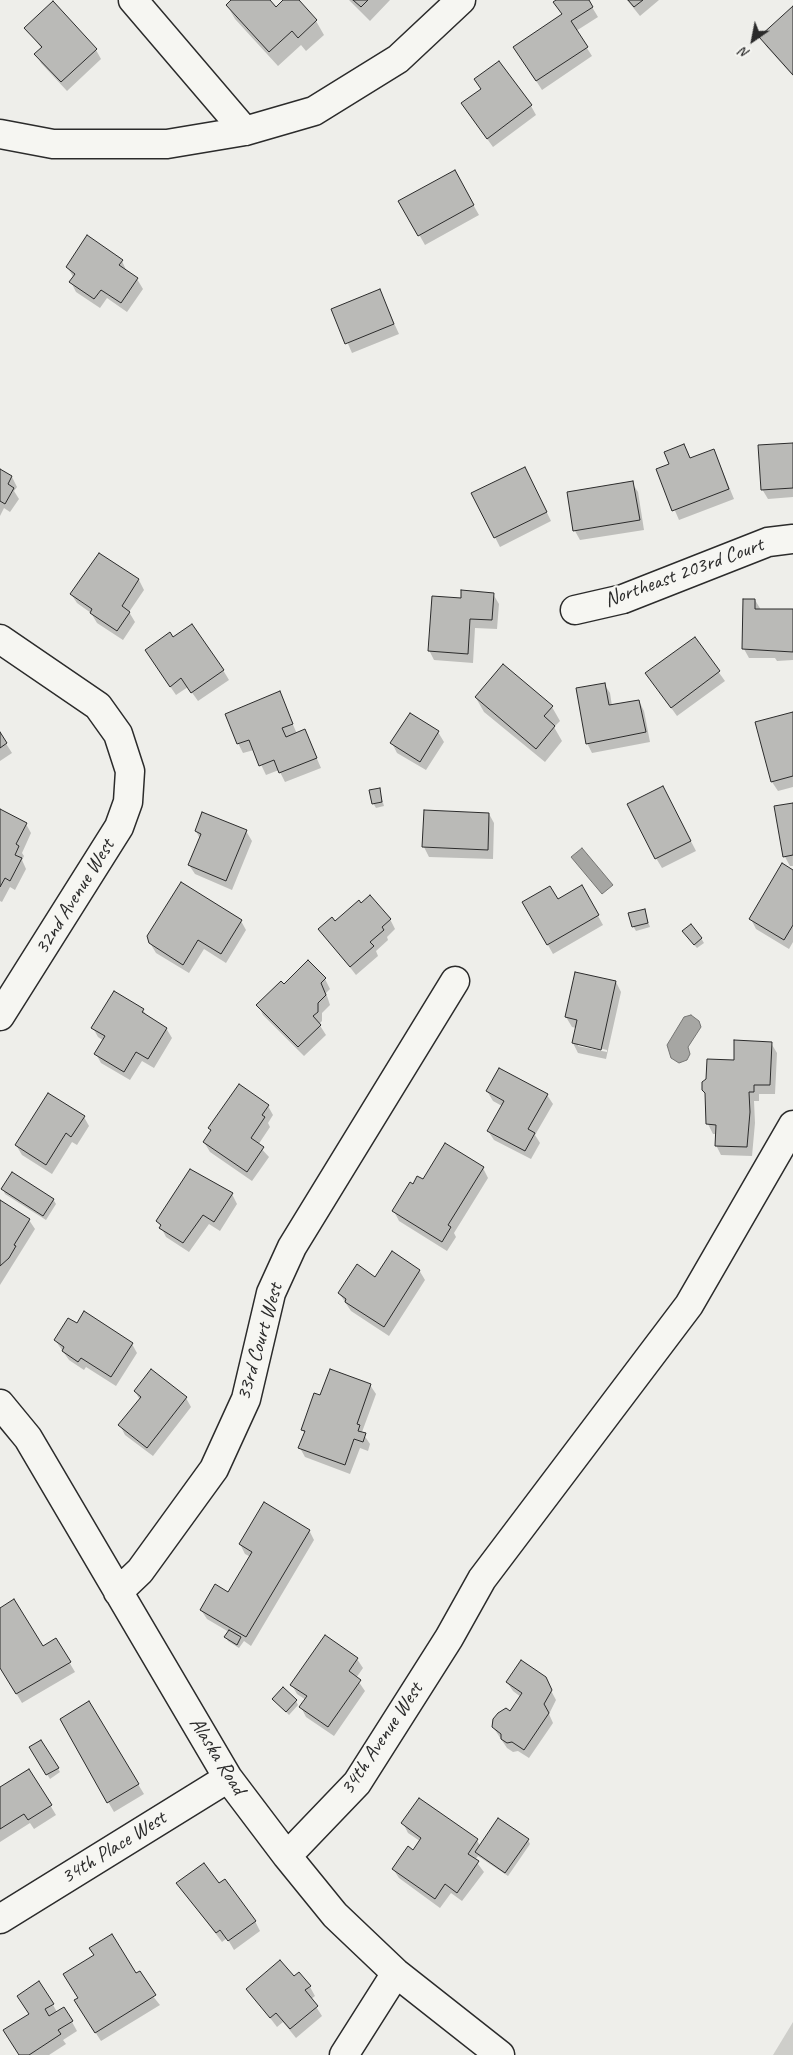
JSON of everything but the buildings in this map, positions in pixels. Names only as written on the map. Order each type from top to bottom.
[{"type":"street","points":[[132,0],[245,131]]},
{"type":"street","points":[[0,134],[53,144],[167,144],[245,131],[314,111],[398,59],[461,0]]},
{"type":"street","name":"Northeast 203rd Court","points":[[575,610],[623,599],[768,542],[793,539]]},
{"type":"street","name":"32nd Avenue West","points":[[0,639],[98,706],[118,734],[130,771],[128,802],[119,827],[0,1016]]},
{"type":"street","name":"33rd Court West","points":[[118,1592],[140,1572],[214,1469],[246,1399],[271,1293],[292,1247],[454,981]]},
{"type":"street","name":"34th Avenue West","points":[[287,1856],[357,1783],[449,1638],[482,1580],[689,1305],[793,1125]]},
{"type":"street","name":"Alaska Road","points":[[0,1404],[28,1438],[228,1778],[287,1856],[334,1915],[396,1973],[500,2055]]},
{"type":"street","name":"34th Place West","points":[[0,1919],[228,1778]]},
{"type":"street","points":[[344,2055],[396,1973]]},
{"type":"shaded area","points":[[582,848],[613,885],[602,894],[571,857]]},
{"type":"shaded area","points":[[691,1015],[699,1021],[701,1027],[688,1047],[690,1054],[687,1060],[679,1063],[671,1058],[667,1045],[684,1017]]},
{"type":"shaded area","points":[[793,2022],[793,2055],[773,2055]]}]
